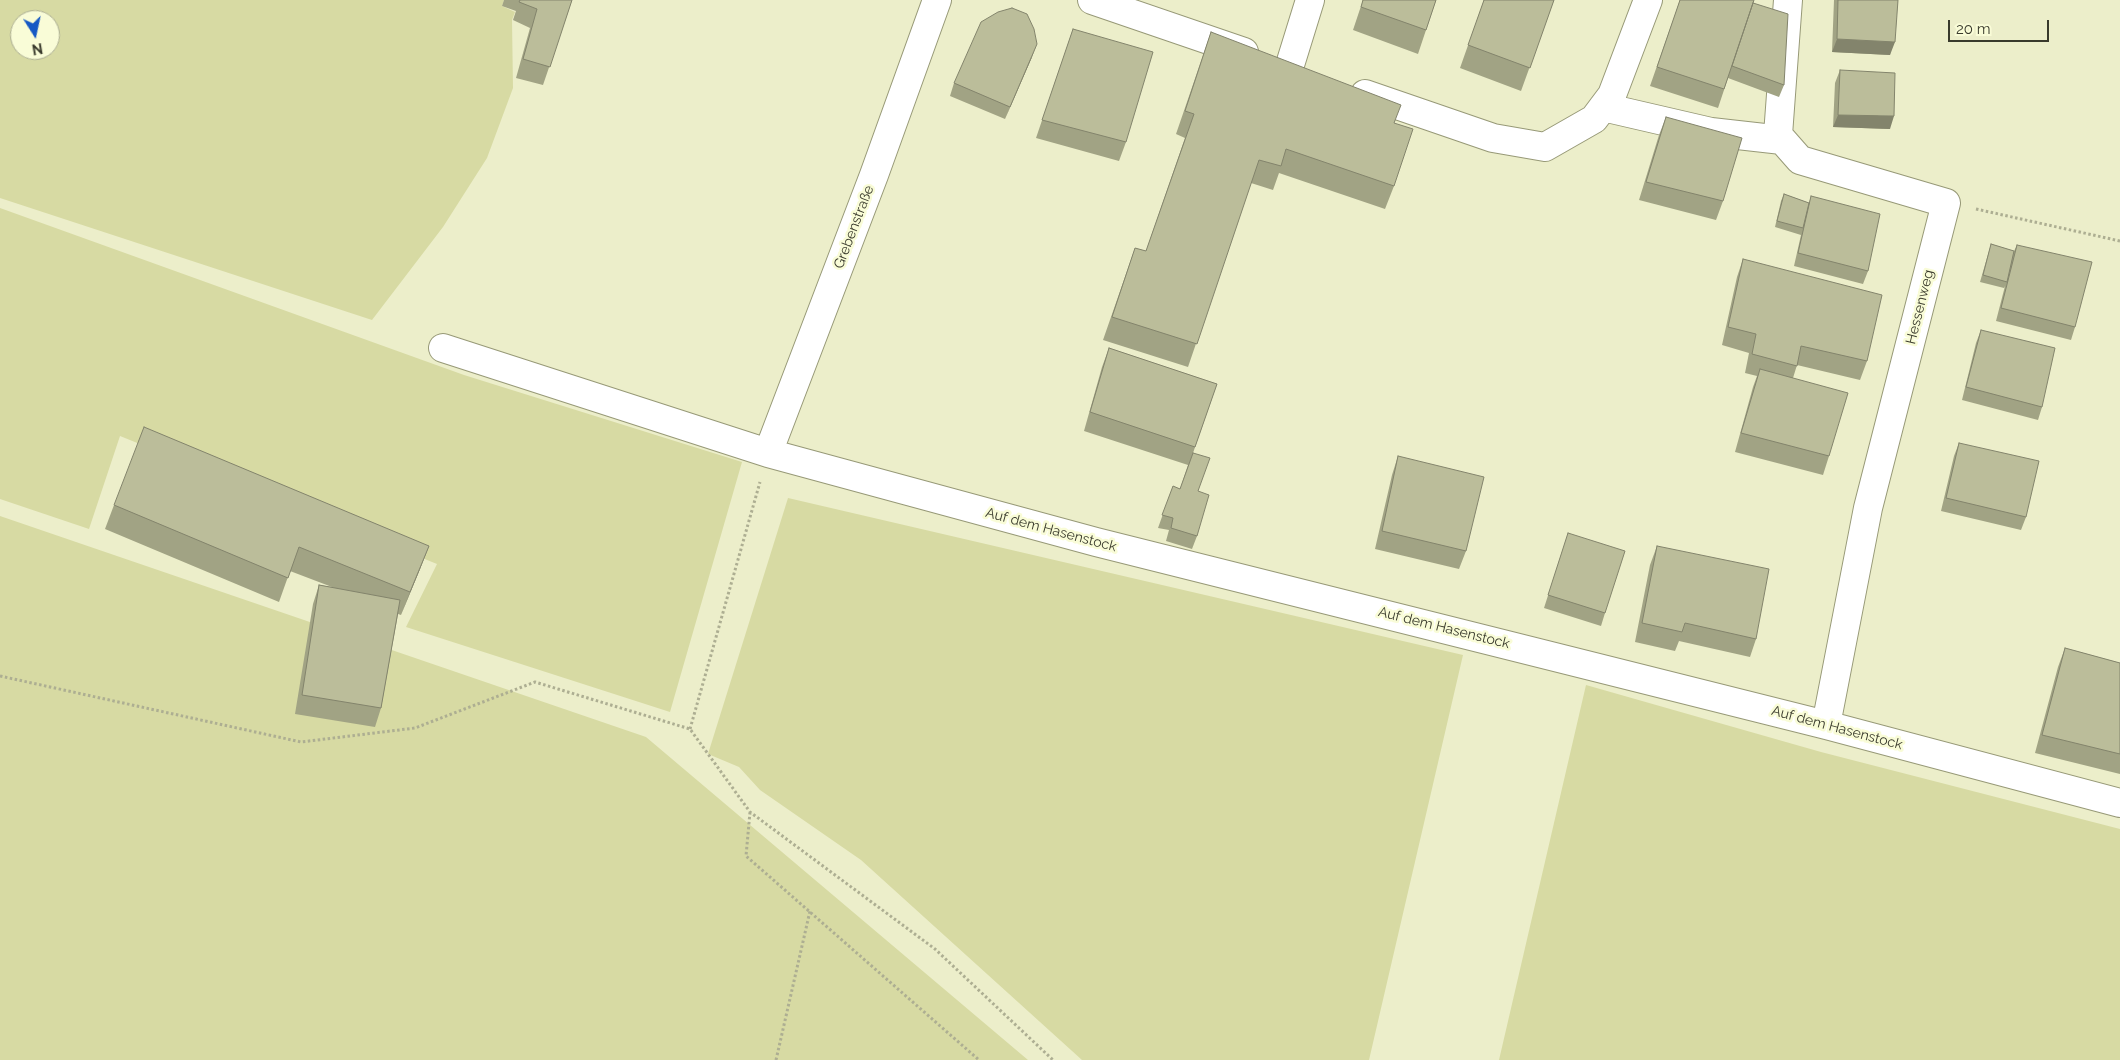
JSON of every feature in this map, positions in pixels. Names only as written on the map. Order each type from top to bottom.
[{"type":"street","name":"Grebenstraße","points":[[768,453],[874,175],[937,0]]},
{"type":"street","points":[[1092,0],[1316,77]]},
{"type":"street","points":[[1288,68],[1310,0]]},
{"type":"street","points":[[1344,87],[1493,138],[1545,147],[1594,119],[1612,95],[1648,0]]},
{"type":"street","points":[[1788,0],[1778,135],[1800,160],[1946,203]]},
{"type":"street","points":[[1603,107],[1711,132],[1782,140]]},
{"type":"street","name":"Hessenweg","points":[[1826,725],[1868,508],[1946,203]]},
{"type":"street","name":"Auf dem Hasenstock","points":[[444,348],[768,453],[1096,542],[1826,725],[2120,802]]},
{"type":"path","points":[[1946,203],[2120,241]]},
{"type":"path","points":[[690,729],[768,453]]},
{"type":"path","points":[[0,676],[301,742],[415,728],[535,682],[690,729],[750,812],[935,948],[1053,1060]]},
{"type":"path","points":[[750,812],[746,856],[979,1060]]},
{"type":"path","points":[[776,1060],[810,911]]},
{"type":"green space","points":[[0,0],[504,0],[502,6],[515,12],[512,20],[513,88],[487,158],[443,227],[372,320],[0,198]]},
{"type":"green space","points":[[0,208],[464,375],[742,462],[670,712],[406,627],[437,564],[120,436],[89,529],[0,499]]},
{"type":"green space","points":[[788,498],[1463,655],[1369,1060],[1082,1060],[861,860],[760,790],[739,767],[708,754]]},
{"type":"green space","points":[[0,516],[646,737],[1028,1060],[0,1060]]},
{"type":"green space","points":[[1586,685],[1821,752],[2120,829],[2120,1060],[1499,1060]]},
{"type":"building","points":[[520,0],[572,0],[550,67],[523,59],[537,9],[519,2]]},
{"type":"building","points":[[1363,0],[1436,0],[1426,30],[1361,7]]},
{"type":"building","points":[[1484,0],[1554,0],[1530,68],[1468,45]]},
{"type":"building","points":[[1680,0],[1754,0],[1724,89],[1657,67]]},
{"type":"building","points":[[1838,0],[1898,0],[1895,42],[1837,39]]},
{"type":"building","points":[[1753,3],[1788,14],[1784,85],[1732,66]]},
{"type":"building","points":[[1012,8],[1027,14],[1034,29],[1037,44],[1010,107],[954,83],[981,22],[998,12]]},
{"type":"building","points":[[1073,29],[1153,52],[1126,142],[1042,120]]},
{"type":"building","points":[[1211,32],[1401,105],[1394,123],[1413,129],[1394,186],[1286,149],[1281,166],[1259,160],[1197,344],[1112,317],[1135,248],[1146,251],[1194,114],[1185,111]]},
{"type":"building","points":[[1840,70],[1895,73],[1894,116],[1838,115]]},
{"type":"building","points":[[1666,117],[1742,138],[1723,201],[1646,182]]},
{"type":"building","points":[[1784,194],[1809,203],[1803,228],[1777,221]]},
{"type":"building","points":[[1811,196],[1880,214],[1868,271],[1798,253]]},
{"type":"building","points":[[1991,244],[2014,251],[2007,282],[1983,275]]},
{"type":"building","points":[[2017,245],[2092,262],[2075,327],[2001,308]]},
{"type":"building","points":[[1743,259],[1882,295],[1867,361],[1801,346],[1797,366],[1752,354],[1756,334],[1728,327]]},
{"type":"building","points":[[1981,330],[2055,348],[2042,407],[1966,387]]},
{"type":"building","points":[[1109,348],[1217,384],[1195,447],[1090,412]]},
{"type":"building","points":[[1760,369],[1848,393],[1829,456],[1741,433]]},
{"type":"building","points":[[144,427],[429,546],[410,592],[299,547],[288,578],[114,505]]},
{"type":"building","points":[[1959,443],[2039,461],[2026,517],[1946,498]]},
{"type":"building","points":[[1193,453],[1210,458],[1198,491],[1209,495],[1197,536],[1171,528],[1173,518],[1162,515],[1173,486],[1180,489]]},
{"type":"building","points":[[1398,456],[1484,477],[1466,551],[1382,531]]},
{"type":"building","points":[[1568,533],[1625,551],[1605,613],[1548,595]]},
{"type":"building","points":[[1657,546],[1769,569],[1756,639],[1685,623],[1682,632],[1642,623]]},
{"type":"building","points":[[319,585],[400,600],[381,708],[302,695]]},
{"type":"building","points":[[2065,648],[2120,663],[2120,754],[2042,735]]}]
